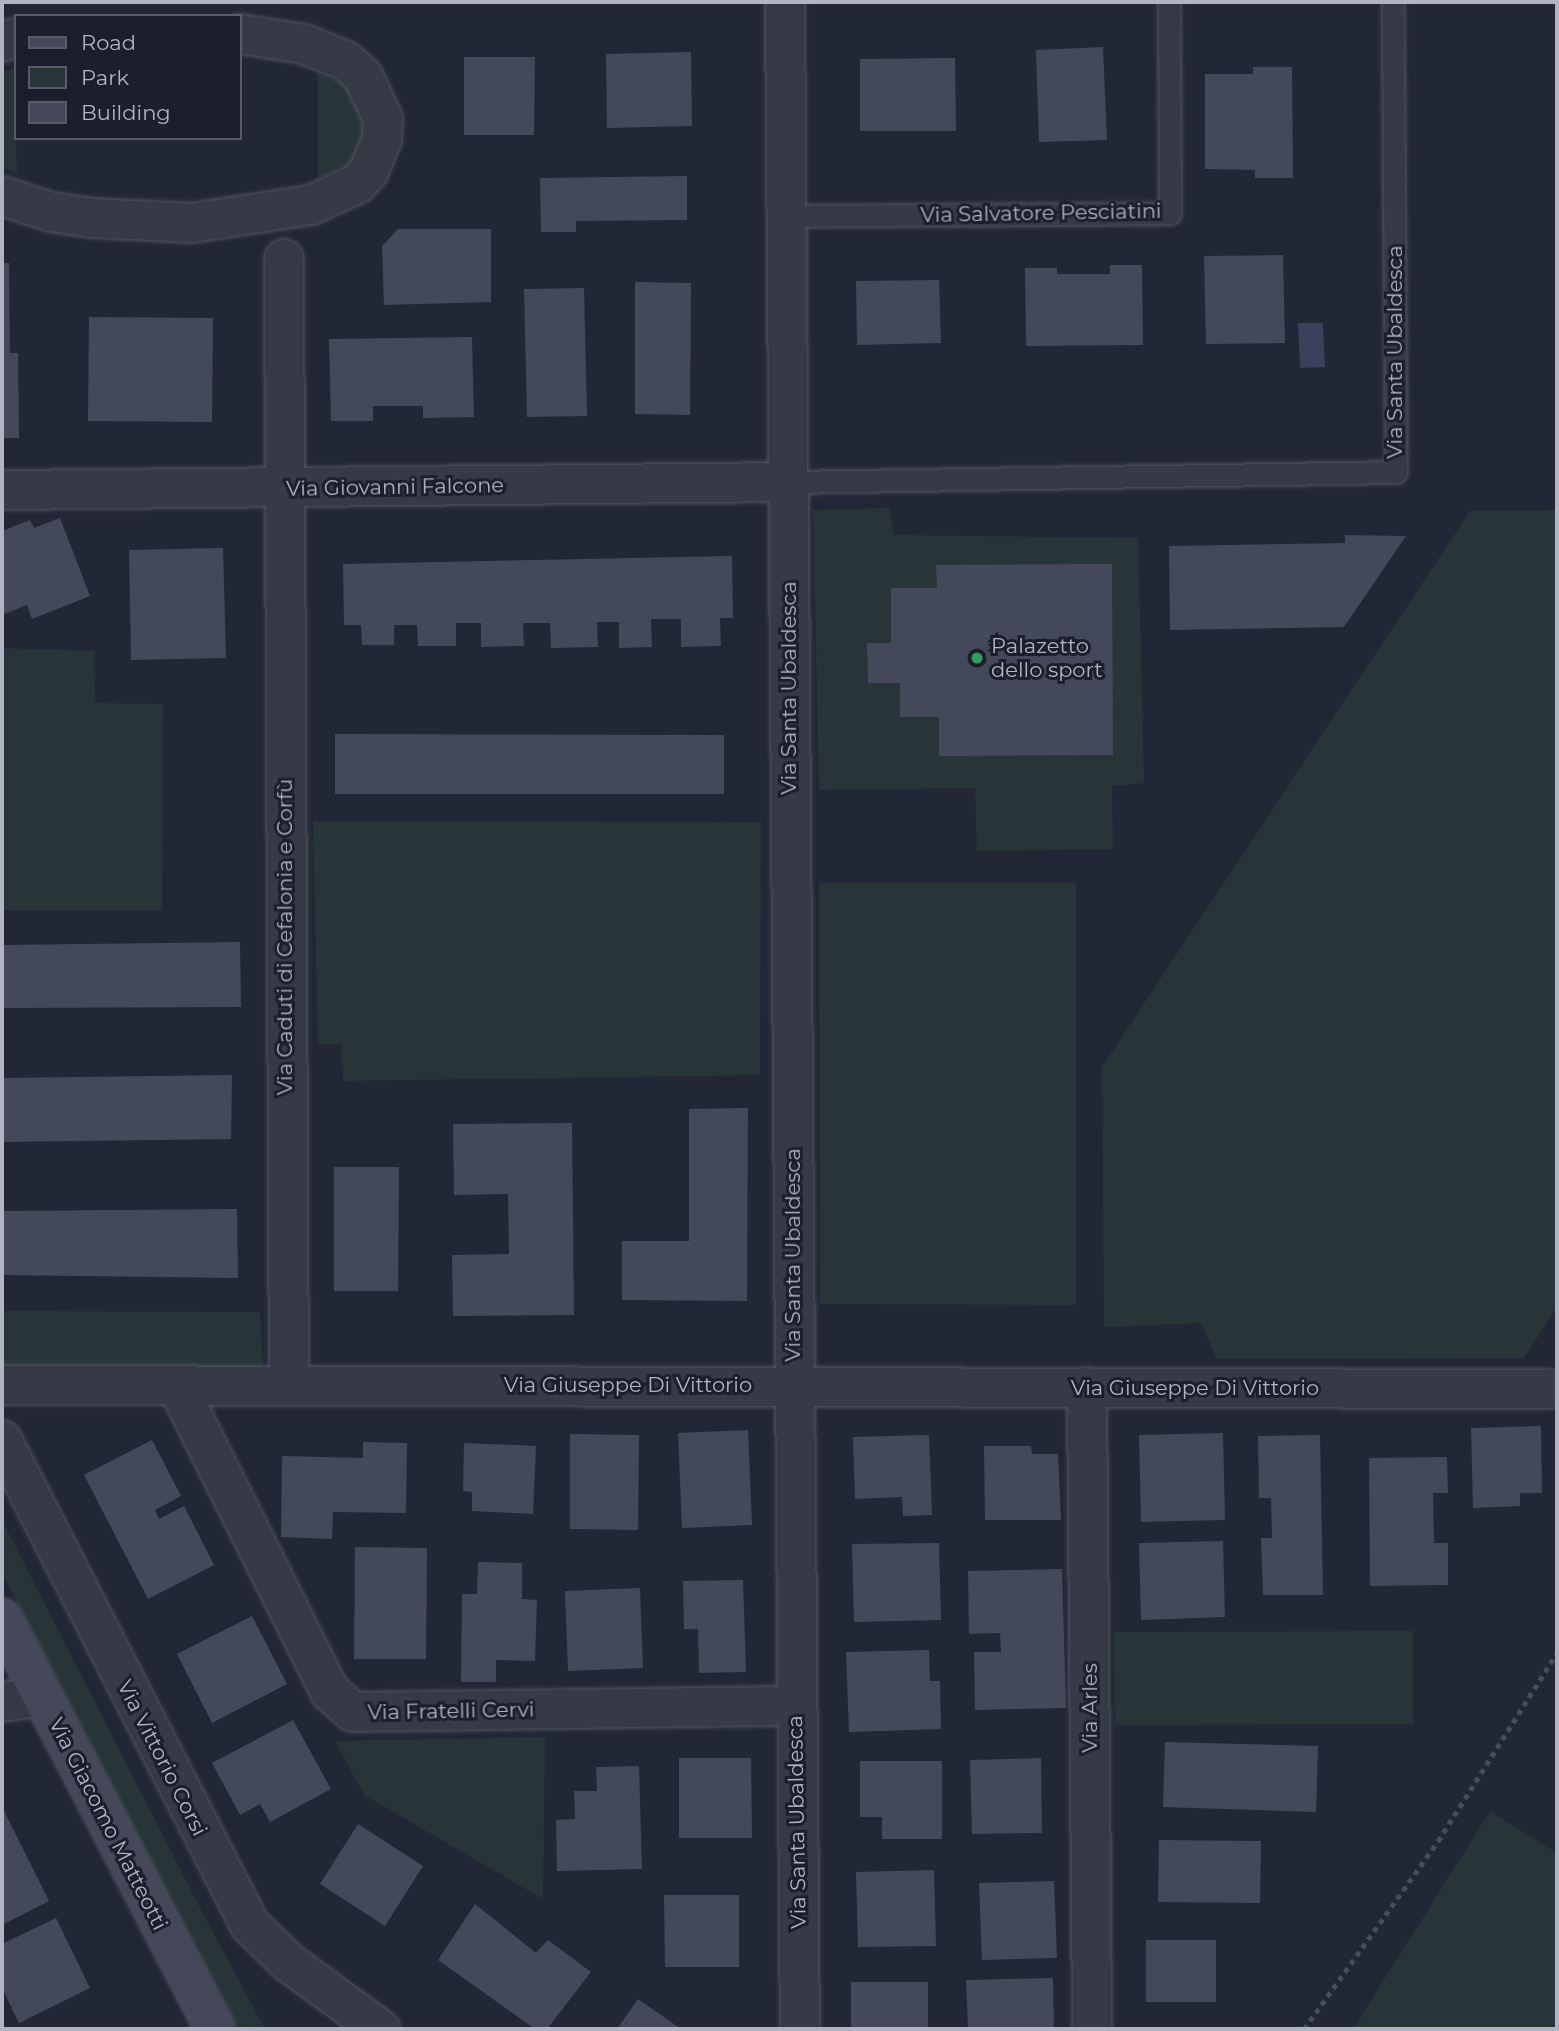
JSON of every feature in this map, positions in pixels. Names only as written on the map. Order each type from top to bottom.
[{"type":"main road","name":"Via Giacomo Matteotti","points":[[2,1618],[215,2029]]},
{"type":"street","name":"Via Santa Ubaldesca","points":[[785,2],[795,1706],[800,2029]]},
{"type":"street","points":[[2,196],[51,212],[153,223],[225,219],[315,203],[357,184],[369,171],[382,139],[383,118],[375,95],[363,76],[346,61],[304,44],[242,34]]},
{"type":"street","points":[[225,219],[245,223],[284,259],[294,230],[315,203]]},
{"type":"street","name":"Via Caduti di Cefalonia e Corfù","points":[[284,259],[282,488],[289,1385]]},
{"type":"street","name":"Via Giovanni Falcone","points":[[2,490],[788,481]]},
{"type":"street","name":"Via Giuseppe Di Vittorio","points":[[2,1385],[1553,1387]]},
{"type":"street","name":"Via Fratelli Cervi","points":[[177,1385],[330,1692],[353,1712],[795,1706]]},
{"type":"street","name":"Via Arles","points":[[1087,1388],[1092,2029]]},
{"type":"street","name":"Via Vittorio Corsi","points":[[2,1440],[250,1925],[288,1962],[380,2029]]},
{"type":"street","points":[[2,1702],[42,1696]]},
{"type":"lane","name":"Via Salvatore Pesciatini","points":[[786,216],[1170,214],[1169,2]]},
{"type":"lane","name":"Via Santa Ubaldesca","points":[[788,481],[1396,472],[1393,2]]},
{"type":"path","points":[[1304,2029],[1438,1841],[1557,1653]]},
{"type":"green space","points":[[14,69],[17,173],[2,167],[2,72]]},
{"type":"green space","points":[[318,73],[346,85],[368,124],[352,162],[318,178]]},
{"type":"green space","points":[[890,508],[893,535],[1138,538],[1144,783],[1112,786],[1113,849],[977,851],[975,788],[819,790],[813,510]]},
{"type":"green space","points":[[1557,510],[1557,1307],[1524,1358],[1217,1359],[1201,1323],[1104,1327],[1102,1067],[1470,511]]},
{"type":"green space","points":[[2,648],[94,651],[95,703],[163,704],[162,910],[2,910]]},
{"type":"green space","points":[[313,821],[761,822],[760,1075],[343,1081],[341,1044],[318,1044]]},
{"type":"green space","points":[[819,883],[1076,883],[1076,1305],[820,1304]]},
{"type":"green space","points":[[2,1311],[260,1312],[263,1370],[2,1369]]},
{"type":"green space","points":[[2,1520],[199,1906],[265,2029],[238,2029],[178,1917],[2,1573]]},
{"type":"green space","points":[[1413,1631],[1413,1724],[1115,1725],[1114,1632]]},
{"type":"green space","points":[[545,1737],[543,1899],[364,1795],[335,1741]]},
{"type":"green space","points":[[1490,1811],[1557,1853],[1557,2029],[1353,2029]]},
{"type":"water","points":[[1298,323],[1323,323],[1325,367],[1300,368]]},
{"type":"building","points":[[1103,47],[1107,140],[1039,142],[1036,50]]},
{"type":"building","points":[[691,52],[692,126],[607,128],[606,54]]},
{"type":"building","points":[[464,57],[535,57],[534,135],[464,135]]},
{"type":"building","points":[[955,58],[956,131],[860,131],[860,59]]},
{"type":"building","points":[[1253,67],[1292,67],[1293,178],[1255,178],[1255,170],[1205,169],[1205,74],[1253,74]]},
{"type":"building","points":[[687,176],[687,220],[576,221],[576,232],[541,232],[540,178]]},
{"type":"building","points":[[398,229],[491,229],[491,302],[384,305],[382,246]]},
{"type":"building","points":[[1283,255],[1285,343],[1206,344],[1204,256]]},
{"type":"building","points":[[2,263],[9,263],[10,353],[18,353],[19,438],[2,438]]},
{"type":"building","points":[[1110,265],[1142,265],[1143,345],[1026,346],[1025,268],[1057,268],[1057,274],[1110,274]]},
{"type":"building","points":[[939,280],[941,343],[857,345],[856,281]]},
{"type":"building","points":[[635,282],[691,283],[690,415],[635,414]]},
{"type":"building","points":[[584,288],[587,416],[527,417],[524,289]]},
{"type":"building","points":[[89,317],[213,318],[212,422],[88,421]]},
{"type":"building","points":[[472,337],[474,417],[423,418],[423,406],[373,406],[373,421],[331,421],[329,339]]},
{"type":"building","points":[[60,518],[90,596],[32,619],[27,605],[2,615],[2,531],[30,520],[34,528]]},
{"type":"building","points":[[1345,535],[1406,536],[1344,627],[1170,630],[1169,546],[1345,543]]},
{"type":"building","points":[[223,548],[226,658],[131,660],[129,550]]},
{"type":"building","points":[[732,556],[733,618],[720,618],[721,646],[681,647],[681,619],[651,619],[652,647],[619,648],[619,622],[597,622],[598,647],[551,648],[550,623],[523,623],[524,646],[481,647],[481,623],[456,623],[456,646],[418,646],[417,625],[394,625],[394,645],[362,645],[361,625],[344,625],[343,564]]},
{"type":"building","points":[[1112,564],[1113,755],[939,756],[939,717],[900,717],[900,683],[868,683],[867,643],[891,643],[891,588],[937,588],[936,565]]},
{"type":"building","points":[[335,734],[724,735],[724,794],[335,794]]},
{"type":"building","points":[[240,942],[241,1007],[2,1008],[2,945]]},
{"type":"building","points":[[232,1075],[231,1139],[2,1142],[2,1078]]},
{"type":"building","points":[[748,1108],[747,1301],[622,1300],[622,1241],[689,1241],[689,1109]]},
{"type":"building","points":[[572,1123],[574,1315],[453,1316],[452,1255],[509,1254],[508,1194],[454,1195],[453,1124]]},
{"type":"building","points":[[334,1167],[399,1167],[398,1291],[334,1291]]},
{"type":"building","points":[[237,1209],[238,1278],[2,1275],[2,1211]]},
{"type":"building","points":[[1541,1426],[1542,1493],[1520,1493],[1520,1506],[1473,1508],[1471,1428]]},
{"type":"building","points":[[748,1430],[752,1525],[682,1528],[678,1433]]},
{"type":"building","points":[[1223,1433],[1225,1520],[1141,1522],[1139,1435]]},
{"type":"building","points":[[570,1434],[639,1435],[638,1530],[570,1529]]},
{"type":"building","points":[[929,1435],[932,1515],[903,1516],[902,1497],[855,1499],[853,1437]]},
{"type":"building","points":[[1320,1435],[1323,1595],[1263,1595],[1261,1538],[1272,1538],[1271,1498],[1259,1498],[1258,1436]]},
{"type":"building","points":[[152,1440],[181,1496],[155,1510],[159,1519],[184,1506],[214,1565],[148,1599],[84,1475]]},
{"type":"building","points":[[363,1442],[407,1443],[406,1513],[333,1512],[332,1539],[281,1537],[282,1456],[363,1458]]},
{"type":"building","points":[[464,1443],[536,1446],[533,1514],[472,1511],[472,1492],[463,1491]]},
{"type":"building","points":[[984,1446],[1031,1446],[1032,1454],[1058,1454],[1061,1520],[985,1520]]},
{"type":"building","points":[[1447,1457],[1448,1493],[1433,1493],[1434,1543],[1448,1543],[1448,1585],[1370,1586],[1369,1458]]},
{"type":"building","points":[[1223,1541],[1225,1617],[1141,1620],[1139,1543]]},
{"type":"building","points":[[939,1543],[941,1620],[854,1622],[852,1544]]},
{"type":"building","points":[[355,1547],[427,1548],[426,1659],[354,1659]]},
{"type":"building","points":[[478,1562],[522,1563],[522,1599],[537,1600],[535,1661],[496,1660],[496,1682],[461,1682],[462,1594],[477,1594]]},
{"type":"building","points":[[1062,1569],[1066,1708],[975,1710],[974,1652],[1001,1652],[1000,1633],[969,1634],[968,1571]]},
{"type":"building","points":[[743,1580],[746,1672],[699,1673],[698,1629],[684,1629],[683,1581]]},
{"type":"building","points":[[640,1588],[643,1668],[568,1671],[565,1591]]},
{"type":"building","points":[[252,1616],[287,1684],[212,1723],[177,1654]]},
{"type":"building","points":[[929,1650],[930,1681],[940,1681],[941,1729],[849,1732],[846,1652]]},
{"type":"building","points":[[293,1720],[331,1789],[270,1822],[260,1804],[240,1815],[212,1763]]},
{"type":"building","points":[[1165,1742],[1318,1746],[1316,1812],[1163,1807]]},
{"type":"building","points":[[679,1758],[751,1758],[752,1838],[679,1838]]},
{"type":"building","points":[[1041,1758],[1042,1833],[972,1834],[970,1760]]},
{"type":"building","points":[[860,1761],[942,1761],[942,1839],[882,1839],[882,1817],[860,1817]]},
{"type":"building","points":[[639,1766],[642,1869],[557,1871],[556,1820],[575,1819],[574,1791],[597,1791],[596,1767]]},
{"type":"building","points":[[2,1807],[49,1901],[2,1925]]},
{"type":"building","points":[[358,1824],[423,1866],[385,1926],[320,1884]]},
{"type":"building","points":[[1159,1840],[1261,1841],[1260,1903],[1158,1902]]},
{"type":"building","points":[[934,1870],[936,1946],[858,1947],[856,1872]]},
{"type":"building","points":[[1054,1881],[1057,1958],[982,1960],[979,1883]]},
{"type":"building","points":[[664,1895],[739,1895],[739,1967],[665,1967]]},
{"type":"building","points":[[475,1904],[536,1953],[548,1940],[591,1972],[547,2029],[535,2029],[438,1960]]},
{"type":"building","points":[[56,1918],[90,1988],[19,2023],[2,1988],[2,1944]]},
{"type":"building","points":[[1146,1940],[1216,1940],[1216,2002],[1146,2002]]},
{"type":"building","points":[[1053,1978],[1054,2029],[968,2029],[966,1980]]},
{"type":"building","points":[[851,1982],[928,1982],[928,2029],[851,2029]]},
{"type":"building","points":[[638,1999],[681,2029],[617,2029]]},
{"type":"place","name":"Palazetto dello sport","points":[[977,658]]}]
